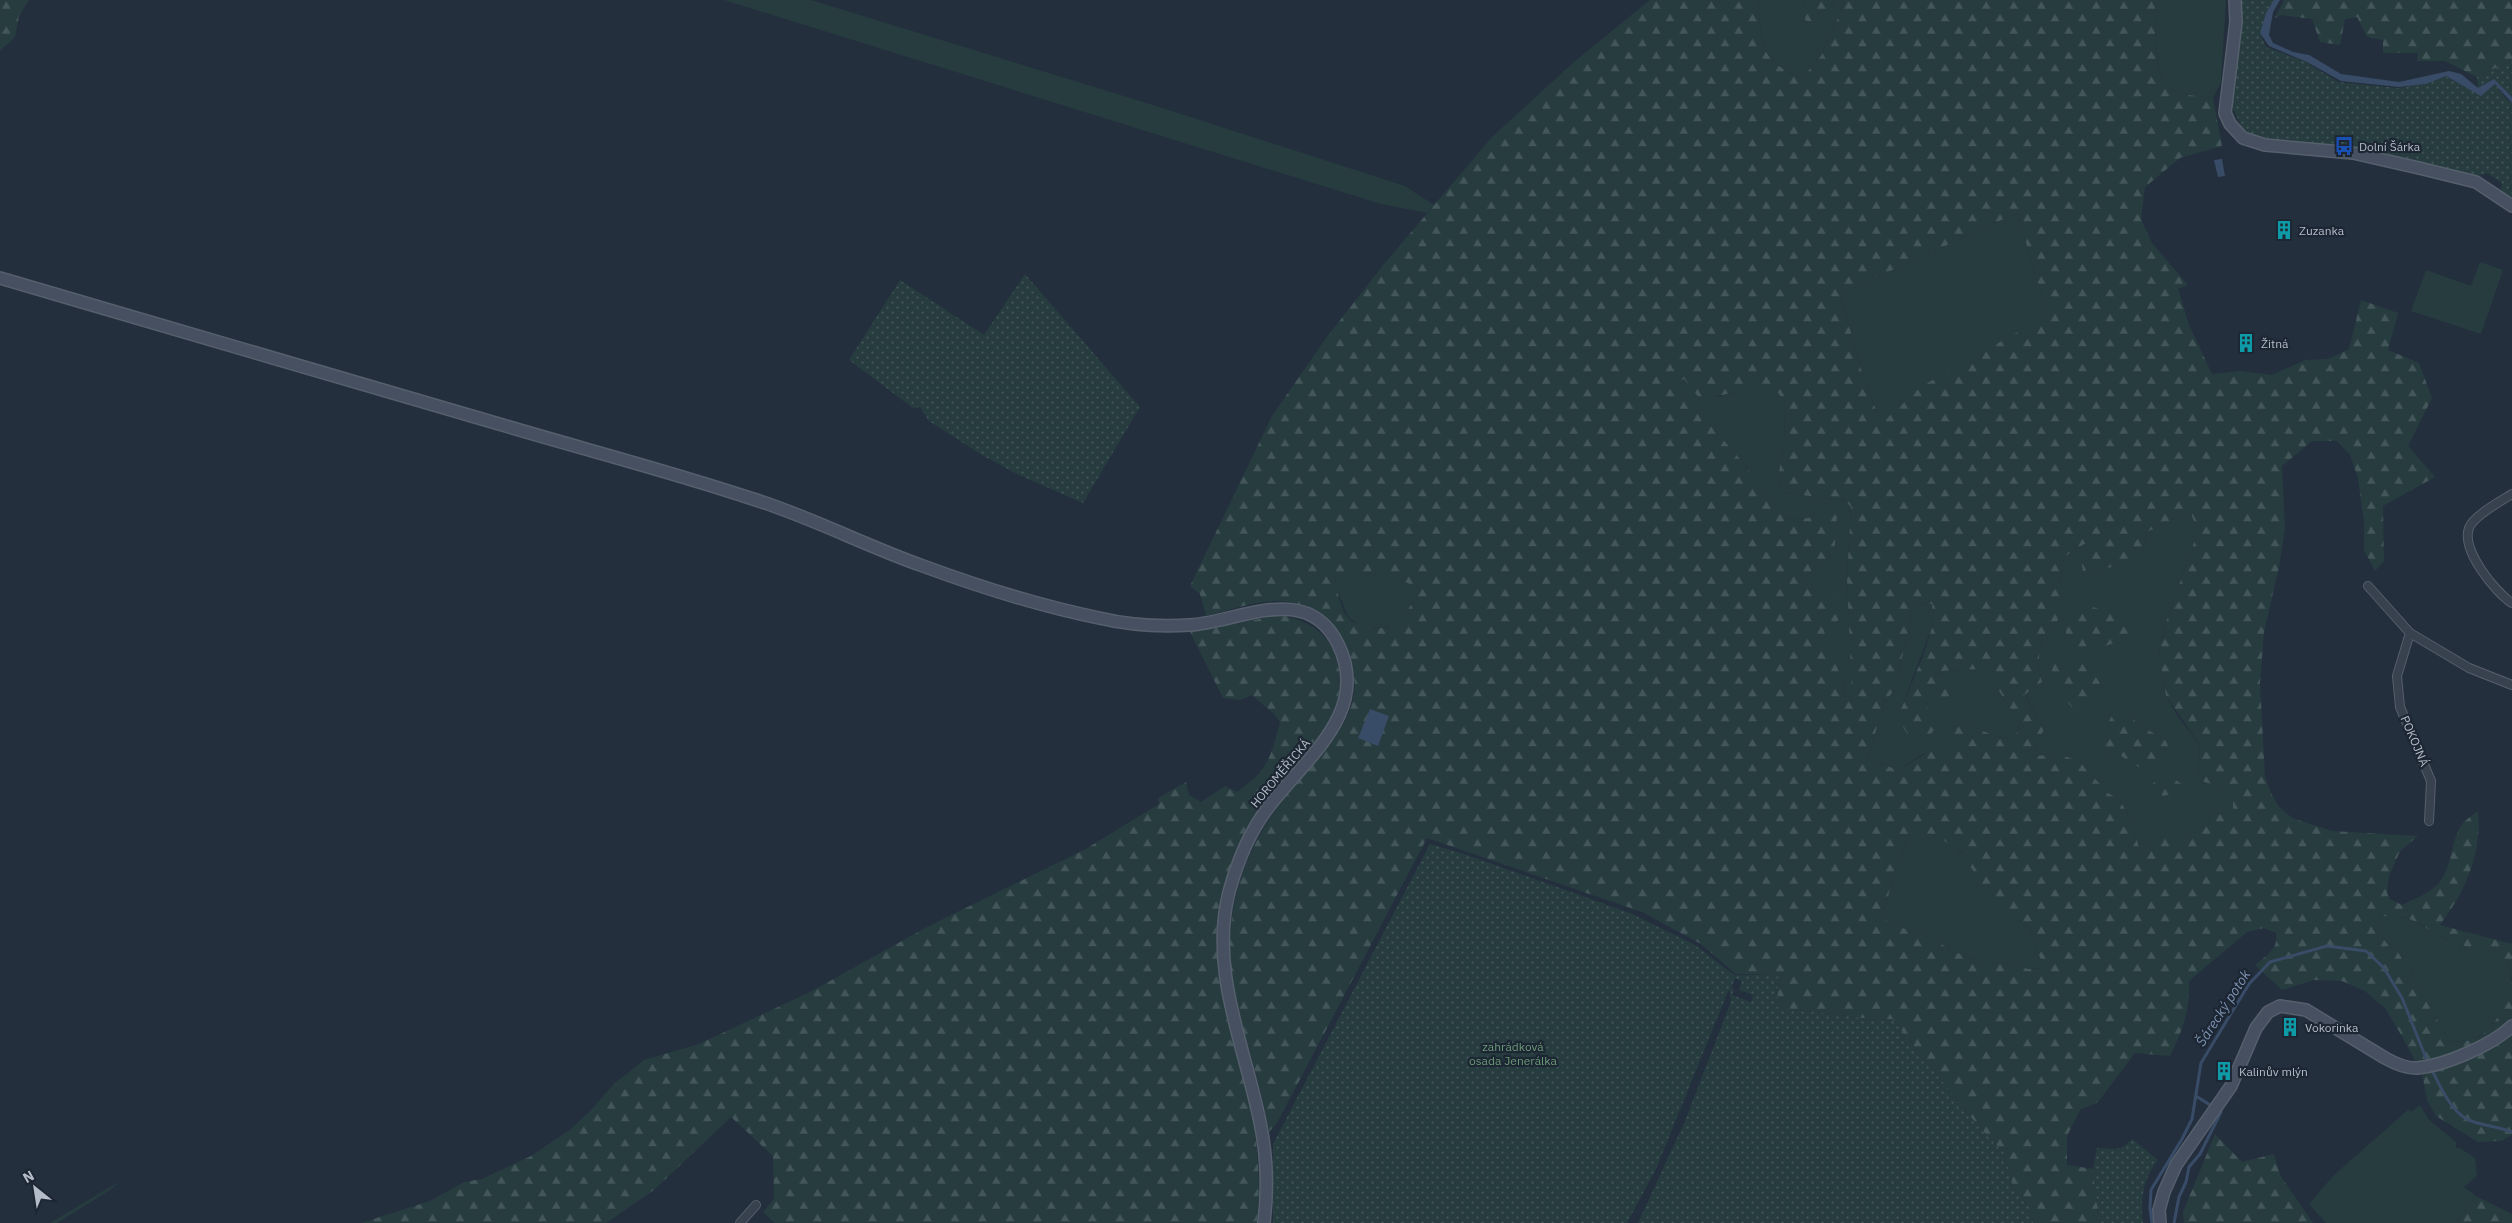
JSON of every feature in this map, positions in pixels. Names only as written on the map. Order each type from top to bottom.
[{"type":"main road","points":[[2235,0],[2236,22],[2226,113],[2230,124],[2243,138],[2265,145],[2352,158],[2476,182],[2512,206]]},
{"type":"main road","name":"HOROMĚŘICKÁ","points":[[0,278],[756,500],[922,566],[1039,604],[1130,624],[1165,626],[1207,624],[1270,608],[1298,611],[1316,620],[1334,636],[1346,663],[1346,692],[1342,713],[1330,734],[1288,782],[1258,822],[1240,858],[1224,918],[1223,950],[1230,1003],[1260,1122],[1266,1166],[1264,1223]]},
{"type":"main road","points":[[2160,1223],[2159,1210],[2164,1192],[2176,1165],[2216,1109],[2241,1063],[2256,1028],[2268,1012],[2280,1006],[2306,1010],[2398,1064],[2416,1068],[2472,1052],[2499,1038],[2512,1026]]},
{"type":"street","points":[[2512,494],[2481,515],[2469,527],[2468,538],[2470,549],[2491,585],[2512,603]]},
{"type":"street","points":[[2368,586],[2410,633],[2469,668],[2512,685]]},
{"type":"street","name":"POKOJNÁ","points":[[2410,633],[2397,676],[2400,707],[2431,781],[2429,821]]},
{"type":"street","points":[[740,1223],[756,1205]]},
{"type":"green space","points":[[0,0],[29,0],[19,16],[15,37],[0,51]]},
{"type":"green space","points":[[724,0],[811,0],[1153,105],[1405,186],[1434,205],[1427,213],[1381,204]]},
{"type":"green space","points":[[1650,0],[1758,0],[1762,39],[1769,57],[1787,71],[1802,78],[1821,56],[1840,13],[1843,0],[2155,0],[2157,59],[2164,79],[2169,86],[2179,92],[2213,98],[2222,146],[2180,158],[2145,187],[2141,219],[2152,243],[2188,285],[2178,289],[2189,325],[2212,374],[2240,371],[2272,375],[2305,360],[2328,359],[2349,349],[2361,300],[2398,313],[2388,350],[2419,363],[2432,398],[2408,446],[2435,477],[2383,506],[2384,561],[2375,571],[2364,550],[2364,522],[2358,478],[2350,455],[2337,441],[2312,441],[2282,466],[2285,528],[2279,567],[2264,632],[2260,683],[2265,777],[2279,807],[2292,818],[2332,831],[2418,836],[2400,851],[2389,876],[2387,893],[2390,899],[2402,905],[2427,893],[2439,883],[2447,869],[2458,831],[2464,822],[2478,811],[2479,827],[2470,872],[2457,899],[2440,925],[2512,944],[2512,980],[2507,960],[2452,941],[2407,918],[2390,915],[2380,917],[2376,929],[2392,950],[2398,952],[2450,1042],[2471,1040],[2482,1035],[2499,1015],[2512,982],[2512,1135],[2501,1141],[2478,1142],[2436,1116],[2427,1100],[2422,1073],[2400,1033],[2385,1008],[2365,991],[2342,981],[2314,980],[2282,990],[2255,965],[2271,952],[2276,943],[2276,933],[2264,928],[2247,932],[2189,981],[2185,1020],[2170,1056],[2135,1053],[2098,1102],[2080,1110],[2067,1136],[2067,1165],[2093,1169],[2099,1223],[2033,1223],[2029,1207],[2013,1187],[2004,1153],[1978,1126],[1892,1019],[1878,1020],[1777,1007],[1778,974],[1736,974],[1701,944],[1642,912],[1427,838],[1277,1123],[1269,1132],[1264,1105],[1242,1025],[1231,971],[1230,944],[1235,899],[1246,864],[1262,831],[1282,800],[1323,753],[1342,727],[1353,698],[1355,678],[1351,659],[1344,641],[1332,625],[1317,613],[1300,605],[1271,601],[1206,616],[1200,594],[1190,586],[1272,416],[1326,338],[1384,264],[1492,137],[1574,62]],"holes":[[[2017,213],[2046,310],[2039,320],[1922,386],[1885,420],[1877,412],[1866,386],[1840,294]],[[1684,379],[1700,399],[1747,390],[1775,389],[1784,401],[1785,442],[1778,476],[1784,493],[1844,500],[1851,507],[1847,579],[1852,698],[1844,696],[1843,682],[1824,631],[1840,619],[1837,597],[1819,594],[1806,583],[1814,567],[1834,555],[1837,515],[1826,509],[1808,518],[1787,520],[1741,460],[1674,384]],[[2191,514],[2198,531],[2166,622],[2159,653],[2166,696],[2200,745],[2198,780],[2214,785],[2233,797],[2233,812],[2210,815],[2197,832],[2185,838],[2161,838],[2140,851],[2131,819],[2119,799],[2108,793],[2079,761],[2059,754],[2033,756],[2044,729],[2024,695],[2042,682],[2038,666],[2042,637],[2057,622],[2067,601],[2060,581],[2064,557],[2127,517],[2121,529],[2079,552],[2083,571],[2136,564],[2142,553],[2147,532],[2181,515]],[[1368,573],[1404,581],[1420,591],[1403,617],[1392,627],[1376,628],[1352,622],[1344,613],[1334,582],[1338,576]],[[1932,604],[1933,624],[1923,656],[1897,719],[1909,736],[1929,736],[1935,729],[1926,703],[1948,698],[1956,685],[1937,674],[1942,671],[1981,669],[1986,670],[2019,723],[2017,733],[2003,739],[1966,724],[1948,727],[1951,751],[1935,748],[1898,770],[1868,759],[1884,702],[1894,691],[1910,626],[1911,605]],[[1918,832],[1937,836],[1961,852],[1997,908],[2027,924],[2044,968],[2029,969],[2001,962],[1983,962],[1966,957],[1920,933],[1893,925],[1876,913],[1886,905],[1894,873],[1908,836]]]},
{"type":"green space","points":[[1758,0],[1805,0],[1801,10],[1834,5],[1834,0],[1843,0],[1840,13],[1821,56],[1802,78],[1787,71],[1769,57],[1762,39]]},
{"type":"green space","points":[[1805,0],[1834,0],[1832,14],[1821,21],[1806,21],[1801,10]]},
{"type":"green space","points":[[2155,0],[2226,0],[2221,82],[2213,98],[2179,92],[2169,86],[2164,79],[2157,59]]},
{"type":"green space","points":[[2241,0],[2274,0],[2260,33],[2266,47],[2306,62],[2338,82],[2398,88],[2425,84],[2445,76],[2481,95],[2495,84],[2508,101],[2512,103],[2512,199],[2501,191],[2502,183],[2487,173],[2479,176],[2371,153],[2366,150],[2254,136],[2243,129],[2232,107],[2242,12]]},
{"type":"green space","points":[[2284,0],[2512,0],[2512,60],[2477,77],[2445,61],[2417,61],[2418,53],[2383,53],[2383,40],[2367,37],[2357,17],[2345,19],[2340,45],[2320,42],[2312,19],[2281,15],[2275,18]]},
{"type":"green space","points":[[2512,60],[2512,97],[2494,79],[2478,88],[2477,77]]},
{"type":"green space","points":[[2017,213],[2046,310],[2039,320],[1885,421],[1877,412],[1866,386],[1840,294]]},
{"type":"green space","points":[[2480,262],[2503,270],[2481,334],[2411,311],[2426,270],[2471,286]]},
{"type":"green space","points":[[1025,274],[1140,407],[1083,503],[1019,475],[982,455],[929,421],[920,407],[913,408],[849,360],[900,280],[984,335]]},
{"type":"green space","points":[[1684,379],[1718,397],[1757,386],[1775,389],[1784,401],[1785,442],[1778,476],[1784,493],[1844,500],[1851,507],[1847,579],[1853,698],[1844,696],[1843,682],[1823,630],[1819,594],[1806,583],[1814,567],[1834,555],[1826,509],[1808,518],[1787,520],[1741,460],[1673,383]]},
{"type":"green space","points":[[2191,514],[2198,531],[2166,622],[2159,653],[2166,696],[2179,718],[2200,745],[2198,780],[2214,785],[2233,797],[2233,812],[2210,815],[2197,832],[2185,838],[2161,838],[2140,851],[2131,819],[2119,799],[2108,793],[2079,761],[2059,754],[2033,756],[2044,729],[2024,694],[2042,682],[2038,666],[2042,637],[2057,622],[2066,601],[2060,581],[2064,557],[2128,516],[2121,529],[2083,571],[2135,564],[2142,553],[2147,532],[2181,515]],"holes":[[[2127,711],[2137,723],[2166,741],[2130,761],[2116,753],[2094,751]]]},
{"type":"green space","points":[[1368,573],[1405,581],[1420,591],[1403,617],[1392,627],[1368,627],[1356,623],[1346,612],[1335,588],[1334,582],[1338,575]]},
{"type":"green space","points":[[1932,604],[1933,624],[1897,720],[1934,729],[1926,703],[1932,702],[1937,675],[1942,671],[1981,669],[1986,670],[2019,723],[2017,733],[2003,739],[1966,724],[1949,727],[1951,751],[1923,754],[1898,770],[1868,759],[1884,702],[1894,691],[1910,626],[1911,605]]},
{"type":"green space","points":[[2093,607],[2128,619],[2129,637],[2097,648],[2081,648],[2066,640],[2066,622],[2071,617]]},
{"type":"green space","points":[[1280,615],[1306,623],[1326,639],[1335,655],[1340,678],[1338,699],[1330,719],[1319,737],[1260,806],[1244,832],[1225,881],[1218,912],[1216,943],[1224,1004],[1256,1137],[1259,1186],[1257,1223],[775,1223],[763,1212],[774,1199],[773,1156],[731,1117],[654,1190],[606,1223],[361,1223],[430,1201],[464,1182],[482,1179],[531,1156],[571,1129],[614,1084],[644,1060],[699,1044],[812,991],[927,927],[1084,850],[1159,804],[1158,798],[1186,782],[1189,795],[1201,802],[1225,786],[1237,792],[1256,777],[1267,762],[1280,722],[1274,714],[1252,695],[1240,700],[1223,698],[1190,632]]},
{"type":"green space","points":[[2056,658],[2087,665],[2100,683],[2090,695],[2072,708],[2050,676]]},
{"type":"green space","points":[[2116,708],[2127,711],[2137,723],[2166,741],[2170,751],[2162,767],[2152,775],[2116,753],[2093,751]]},
{"type":"green space","points":[[2173,778],[2186,787],[2178,793],[2163,796],[2149,787],[2158,779]]},
{"type":"green space","points":[[1917,832],[1937,836],[1951,844],[1962,854],[2002,905],[2027,924],[2044,968],[2029,969],[2001,962],[1983,962],[1966,957],[1920,933],[1893,925],[1876,913],[1886,905],[1894,873],[1908,836]]},
{"type":"green space","name":"zahrádková osada Jenerálka","points":[[1430,844],[1467,855],[1630,913],[1695,945],[1734,975],[1778,974],[1777,1007],[1878,1020],[1892,1019],[1978,1126],[2004,1153],[2013,1187],[2029,1207],[2033,1223],[1638,1223],[1685,1121],[1729,1007],[1731,1000],[1729,989],[1656,1169],[1627,1223],[1273,1223],[1273,1144]],"holes":[[[1735,978],[1742,981],[1739,990],[1753,995],[1751,1002],[1732,995],[1734,989],[1731,988]]]},
{"type":"green space","points":[[2391,914],[2410,919],[2443,938],[2507,960],[2512,982],[2504,1007],[2489,1029],[2473,1040],[2450,1042],[2398,952],[2392,950],[2376,929],[2380,917]]},
{"type":"green space","points":[[2420,1105],[2429,1120],[2456,1142],[2456,1148],[2460,1148],[2475,1158],[2477,1176],[2464,1187],[2476,1196],[2459,1219],[2453,1223],[2326,1223],[2309,1204],[2334,1175],[2409,1109],[2411,1112]]},
{"type":"green space","points":[[2215,1134],[2242,1162],[2274,1154],[2280,1175],[2313,1223],[2184,1223],[2183,1212]]},
{"type":"green space","points":[[2132,1139],[2158,1160],[2149,1174],[2142,1198],[2143,1223],[2099,1223],[2093,1169],[2097,1148],[2120,1148]]},
{"type":"green space","points":[[120,1181],[110,1190],[57,1223],[50,1223]]},
{"type":"green space","points":[[2476,1196],[2512,1214],[2512,1223],[2453,1223],[2459,1219]]},
{"type":"water","points":[[2274,0],[2280,0],[2273,12],[2269,35],[2273,43],[2293,52],[2309,55],[2341,74],[2399,82],[2449,71],[2461,74],[2478,88],[2494,79],[2512,97],[2512,103],[2495,84],[2481,96],[2446,76],[2426,84],[2399,87],[2341,81],[2307,62],[2269,46],[2260,33],[2266,13]]},
{"type":"water","points":[[2222,159],[2225,176],[2218,177],[2214,160]]},
{"type":"water","points":[[1370,709],[1389,716],[1378,746],[1358,738]]},
{"type":"waterway","name":"Šárecký potok","points":[[2152,1223],[2150,1208],[2151,1190],[2192,1119],[2201,1063],[2249,984],[2270,962],[2327,946],[2366,951],[2384,968],[2402,998],[2428,1063]]},
{"type":"waterway","name":"Šárecký potok","points":[[2431,1068],[2448,1100],[2466,1119],[2512,1132]]},
{"type":"waterway","points":[[2174,1223],[2179,1197],[2186,1182],[2189,1167],[2200,1154],[2221,1112],[2196,1096]]},
{"type":"place","name":"Dolní Šárka","points":[[2344,146]]},
{"type":"place","name":"Zuzanka","points":[[2284,230]]},
{"type":"place","name":"Žitná","points":[[2246,343]]},
{"type":"place","name":"Vokorinka","points":[[2290,1027]]},
{"type":"place","name":"Kalinův mlýn","points":[[2224,1071]]}]
